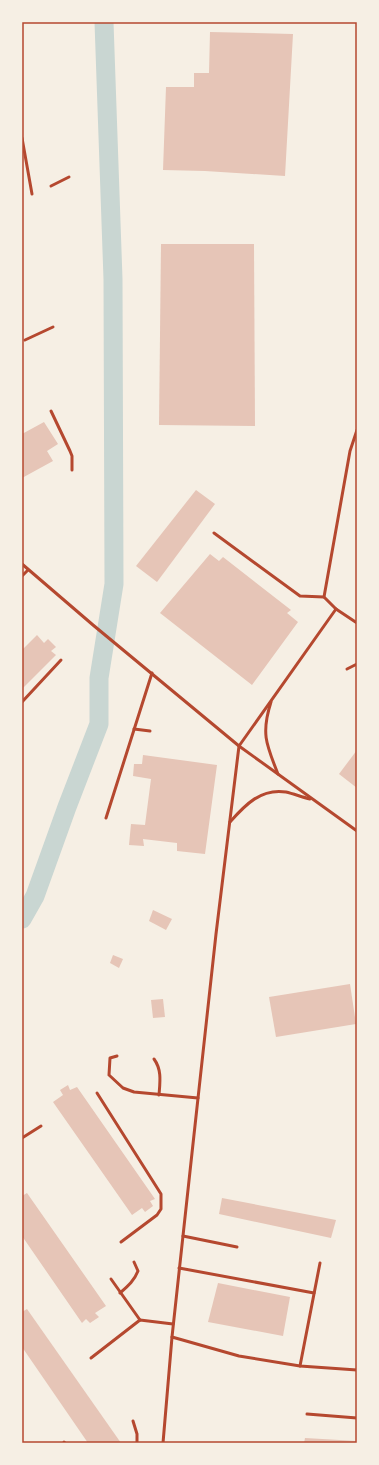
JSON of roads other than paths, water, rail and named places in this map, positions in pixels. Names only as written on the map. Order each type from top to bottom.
[{"type":"lane","points":[[22,138],[32,194]]},
{"type":"lane","points":[[51,186],[69,178]]},
{"type":"lane","points":[[25,340],[53,327]]},
{"type":"lane","points":[[51,411],[70,450],[72,456],[72,470]]},
{"type":"lane","points":[[324,597],[350,452],[357,430]]},
{"type":"lane","points":[[214,533],[300,596],[324,597],[336,609],[357,623]]},
{"type":"lane","points":[[22,564],[239,746],[357,832]]},
{"type":"lane","points":[[22,576],[28,570]]},
{"type":"lane","points":[[163,1443],[179,1268],[216,934],[239,746],[336,609]]},
{"type":"lane","points":[[22,702],[61,660]]},
{"type":"lane","points":[[348,669],[357,664]]},
{"type":"lane","points":[[106,818],[152,673]]},
{"type":"lane","points":[[273,699],[266,718],[265,729],[268,750],[278,774]]},
{"type":"lane","points":[[134,729],[150,730]]},
{"type":"lane","points":[[230,822],[246,804],[269,792],[285,792],[314,801]]},
{"type":"lane","points":[[117,1056],[110,1058],[109,1075],[123,1088],[134,1092],[198,1098]]},
{"type":"lane","points":[[154,1059],[160,1072],[159,1095]]},
{"type":"lane","points":[[97,1093],[161,1194],[161,1209],[157,1215],[121,1242]]},
{"type":"lane","points":[[22,1138],[41,1126]]},
{"type":"lane","points":[[183,1236],[237,1246]]},
{"type":"lane","points":[[120,1293],[132,1284],[136,1278],[138,1271],[134,1262]]},
{"type":"lane","points":[[300,1366],[320,1263]]},
{"type":"lane","points":[[179,1268],[314,1293]]},
{"type":"lane","points":[[111,1279],[140,1320]]},
{"type":"lane","points":[[90,1358],[140,1320],[173,1324]]},
{"type":"lane","points":[[172,1337],[239,1356],[300,1366],[357,1370]]},
{"type":"lane","points":[[307,1414],[357,1418]]},
{"type":"lane","points":[[132,1421],[137,1434],[137,1443]]},
{"type":"waterway","points":[[22,919],[35,896],[99,724],[99,678],[114,584],[113,279],[104,22]]}]
